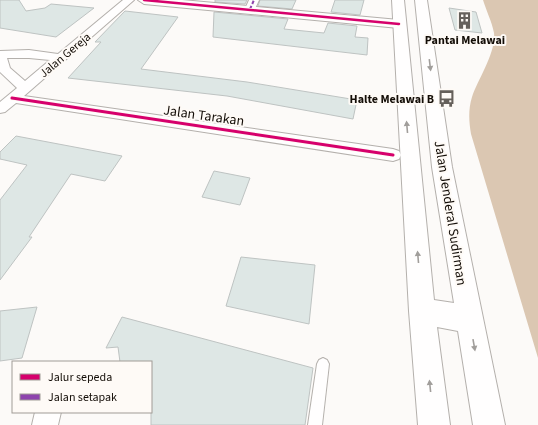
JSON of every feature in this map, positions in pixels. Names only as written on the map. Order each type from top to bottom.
[{"type":"main road","points":[[144,0],[252,4],[399,24],[425,26]]},
{"type":"main road","points":[[398,0],[422,311],[434,425]]},
{"type":"main road","name":"Jalan Jenderal Sudirman","points":[[421,0],[442,167],[489,425]]},
{"type":"main road","points":[[422,311],[469,319]]},
{"type":"street","name":"Jalan Gereja","points":[[0,109],[129,0]]},
{"type":"street","points":[[25,88],[4,69],[0,55],[28,54],[61,58]]},
{"type":"street","name":"Jalan Tarakan","points":[[12,98],[393,154]]},
{"type":"street","points":[[45,425],[48,413]]},
{"type":"lane","points":[[315,425],[323,364]]},
{"type":"shaded area","points":[[483,0],[538,0],[538,358],[470,129],[469,111],[472,97],[490,57],[494,41],[493,29]]},
{"type":"building","points":[[0,0],[19,0],[26,11],[45,8],[51,4],[94,8],[56,37],[0,28]]},
{"type":"building","points":[[215,0],[247,0],[245,4],[215,2]]},
{"type":"building","points":[[260,0],[296,0],[292,9],[258,6]]},
{"type":"building","points":[[335,0],[364,0],[360,15],[331,12]]},
{"type":"building","name":"Pantai Melawai","points":[[449,8],[476,12],[482,33],[455,30]]},
{"type":"building","points":[[125,11],[178,17],[141,69],[247,82],[357,100],[353,119],[227,96],[68,78],[101,42],[95,42]]},
{"type":"building","points":[[214,12],[288,19],[284,29],[324,33],[328,23],[357,26],[355,37],[368,38],[367,55],[213,37]]},
{"type":"building","points":[[16,136],[122,156],[105,181],[71,174],[29,237],[32,237],[0,280],[0,200],[27,165],[0,159],[0,152]]},
{"type":"building","points":[[214,171],[250,178],[240,205],[202,197]]},
{"type":"building","points":[[241,257],[315,265],[309,324],[226,306]]},
{"type":"building","points":[[37,307],[22,358],[0,361],[0,311]]},
{"type":"building","points":[[122,317],[313,368],[305,425],[151,425],[152,361],[120,361],[118,347],[106,348]]},
{"type":"marked path","points":[[250,9],[254,0]]},
{"type":"cycle path","points":[[144,0],[399,24]]},
{"type":"cycle path","points":[[12,98],[393,155]]},
{"type":"place","name":"Pantai Melawai","points":[[465,21]]},
{"type":"place","name":"Halte Melawai B","points":[[447,99]]}]
